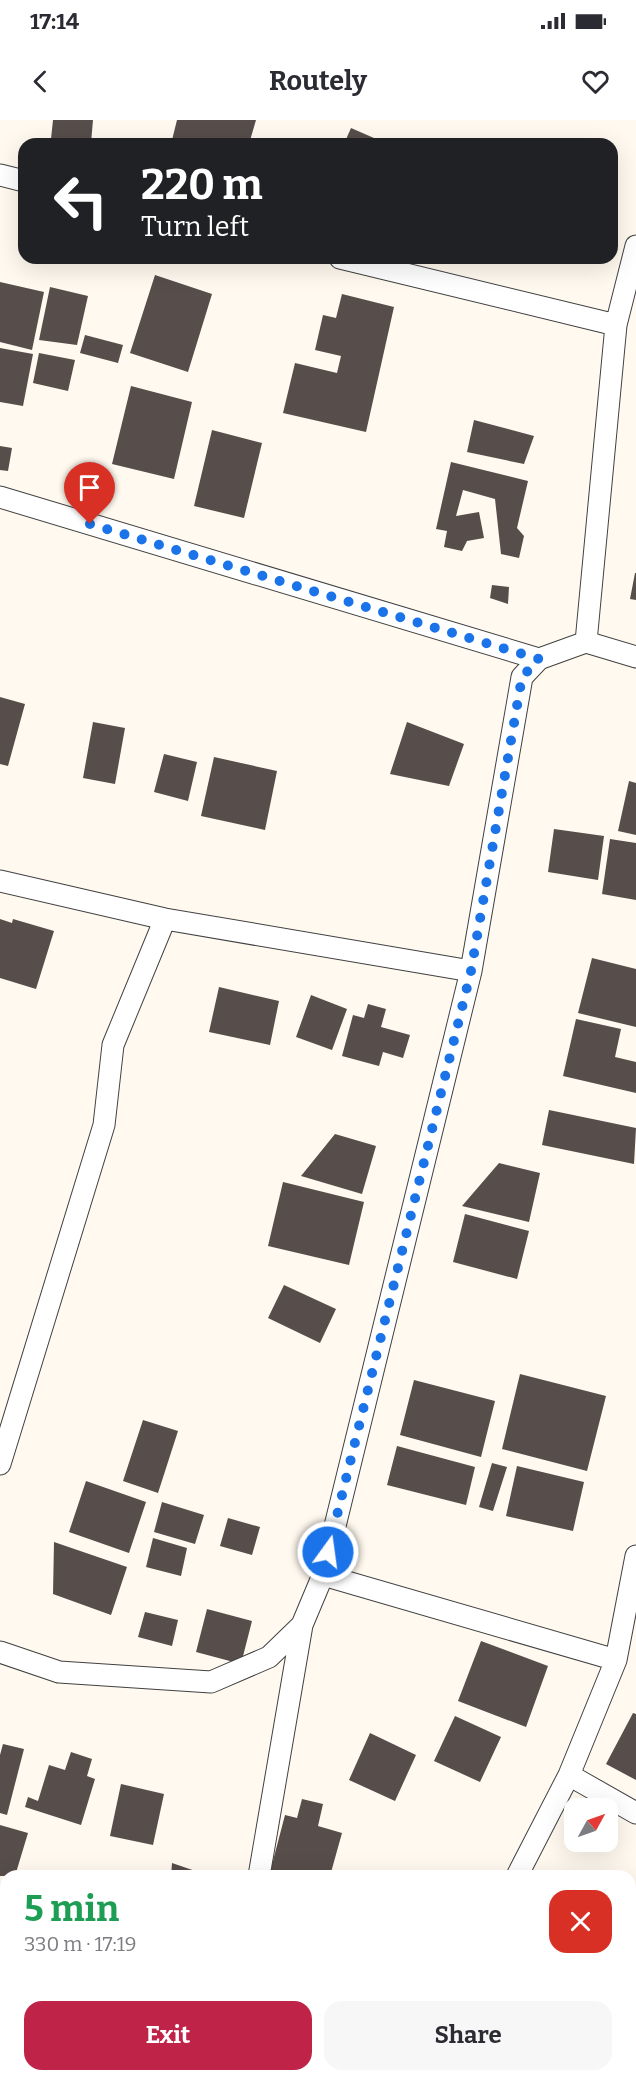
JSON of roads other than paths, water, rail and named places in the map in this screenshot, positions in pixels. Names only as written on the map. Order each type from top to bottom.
[{"type":"street","points":[[0,176],[18,180]]},
{"type":"street","points":[[586,642],[616,325],[630,297],[636,246]]},
{"type":"street","points":[[365,264],[616,325]]},
{"type":"street","points":[[0,496],[539,659]]},
{"type":"street","points":[[260,1870],[302,1625],[323,1575],[471,971],[522,677],[539,659],[586,642],[636,657]]},
{"type":"street","points":[[0,880],[165,919],[471,971]]},
{"type":"street","points":[[0,1464],[104,1125],[113,1045],[165,919]]},
{"type":"street","points":[[520,1870],[569,1775],[616,1660],[636,1556]]},
{"type":"street","points":[[323,1575],[616,1660]]},
{"type":"street","points":[[0,1652],[59,1672],[211,1682],[269,1657],[302,1625]]},
{"type":"street","points":[[569,1775],[636,1813]]}]
